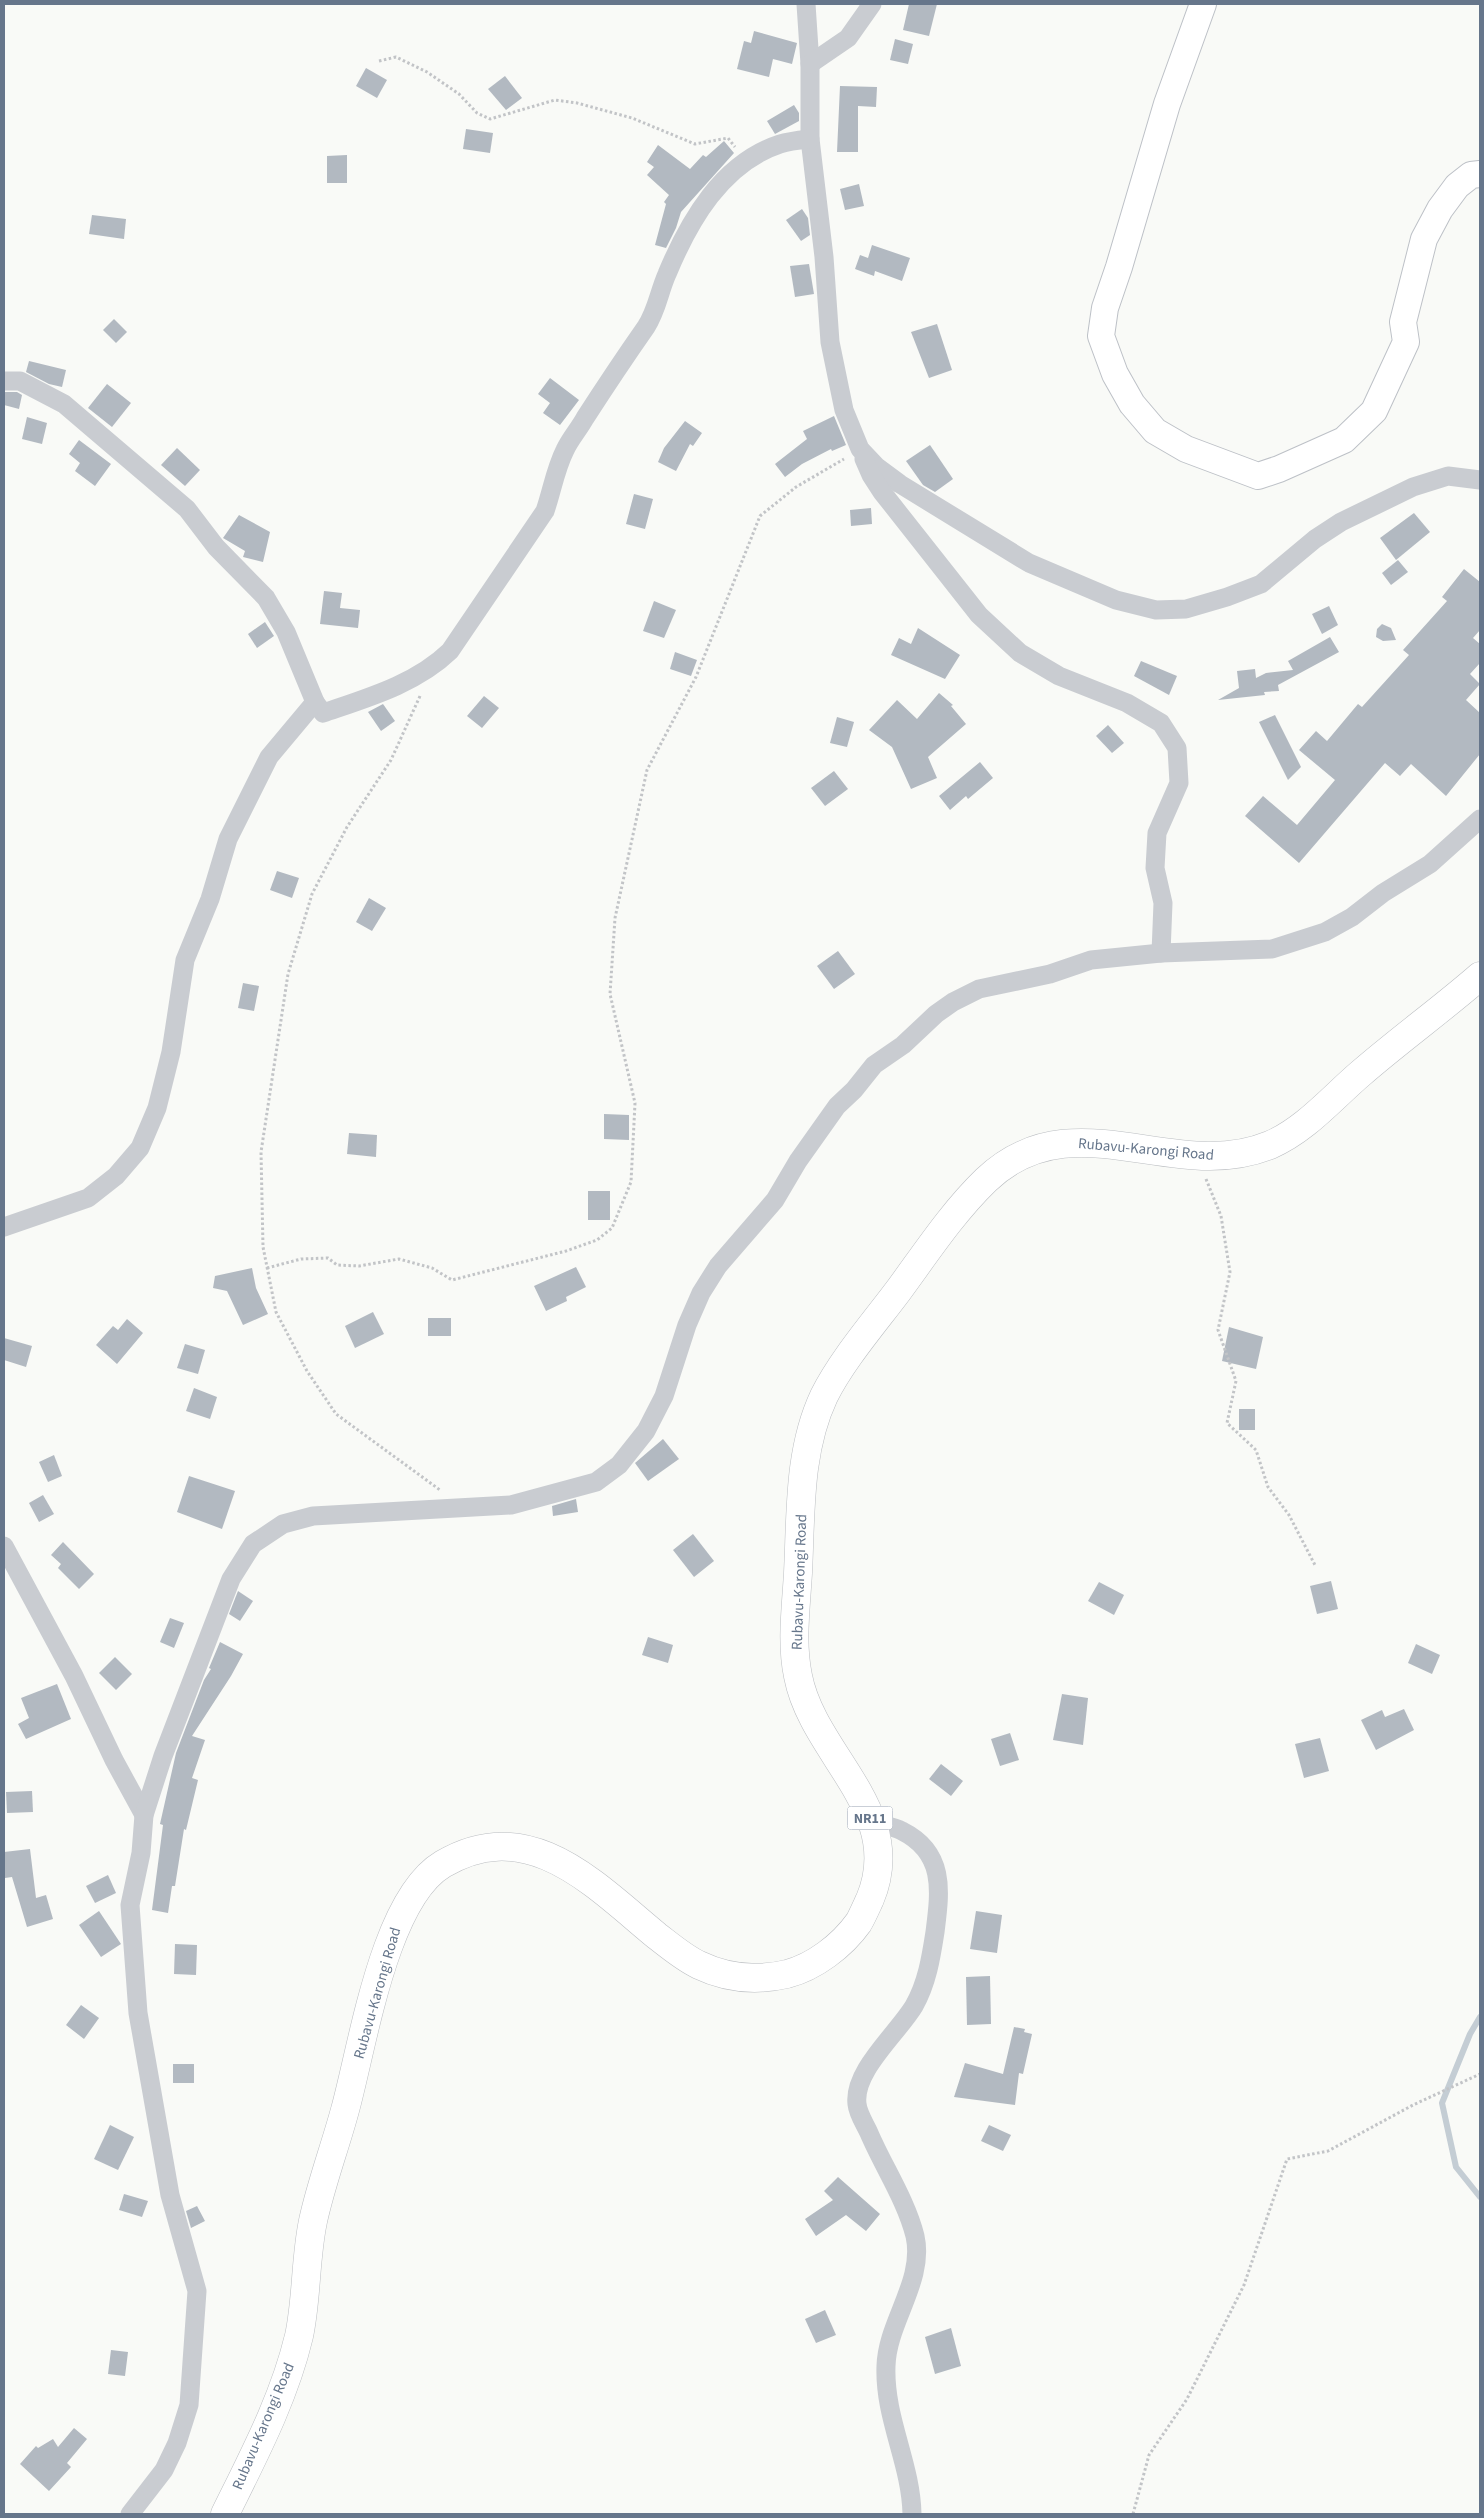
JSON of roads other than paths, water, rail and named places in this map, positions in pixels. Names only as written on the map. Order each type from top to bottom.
[{"type":"highway","name":"Rubavu-Karongi Road","points":[[225,2514],[276,2406],[290,2370],[300,2331],[313,2222],[392,1933],[406,1904],[423,1881],[440,1865],[490,1847],[515,1848],[542,1853],[574,1870],[605,1892],[672,1948],[699,1965],[738,1978],[772,1977],[795,1972],[828,1953],[859,1922],[876,1882],[880,1857],[872,1822],[843,1763],[807,1707],[798,1675],[794,1642],[803,1472],[824,1397],[932,1242],[987,1179],[1009,1162],[1038,1149],[1064,1142],[1103,1142],[1162,1152],[1197,1155],[1238,1155],[1274,1144],[1302,1125],[1361,1073],[1480,976]]},
{"type":"main road","points":[[1203,4],[1167,104],[1105,308],[1101,336],[1114,374],[1127,396],[1155,431],[1186,449],[1258,476],[1280,469],[1344,440],[1374,411],[1406,342],[1403,322],[1424,239],[1440,209],[1457,186],[1471,175],[1480,174]]},
{"type":"street","points":[[806,4],[810,64],[810,139],[824,257],[830,342],[844,410],[871,475],[882,492],[979,615],[1020,653],[1059,676],[1127,703],[1161,723],[1177,748],[1179,782],[1157,833],[1155,868],[1163,903],[1161,953]]},
{"type":"street","points":[[810,64],[848,38],[872,4]]},
{"type":"street","points":[[4,381],[20,381],[64,404],[187,509],[216,548],[266,598],[286,632],[315,702],[323,713],[363,699],[434,666],[450,651],[545,511],[553,489],[555,472],[566,448],[631,346],[646,326],[658,304],[674,256],[723,179],[747,161],[780,144],[810,139]]},
{"type":"street","points":[[860,449],[877,466],[900,484],[1029,563],[1116,600],[1156,610],[1186,609],[1227,598],[1261,584],[1315,539],[1340,522],[1414,488],[1448,476],[1480,480]]},
{"type":"street","points":[[4,1227],[88,1198],[116,1176],[140,1148],[157,1108],[171,1052],[185,960],[210,899],[228,839],[269,756],[315,702]]},
{"type":"street","points":[[130,2514],[164,2470],[178,2443],[189,2405],[197,2290],[170,2195],[138,2013],[130,1905],[141,1853],[144,1815],[163,1756],[226,1591],[253,1544],[283,1524],[313,1516],[511,1505],[596,1482],[619,1465],[646,1431],[664,1396],[690,1317],[701,1293],[718,1266],[775,1200],[806,1150],[837,1106],[854,1090],[874,1066],[903,1044],[936,1014],[953,1002],[979,989],[1050,974],[1091,960],[1161,953],[1272,949],[1325,932],[1352,917],[1383,893],[1430,864],[1480,818]]},
{"type":"street","points":[[4,1546],[74,1676],[114,1760],[144,1815]]},
{"type":"street","points":[[872,1822],[902,1831],[917,1843],[931,1858],[936,1870],[940,1894],[926,1982],[902,2026],[867,2069],[856,2089],[857,2107],[915,2236],[915,2268],[888,2341],[885,2391],[908,2471],[912,2514]]},
{"type":"waterway","points":[[1480,2017],[1470,2034],[1442,2103],[1456,2167],[1480,2197]]}]
